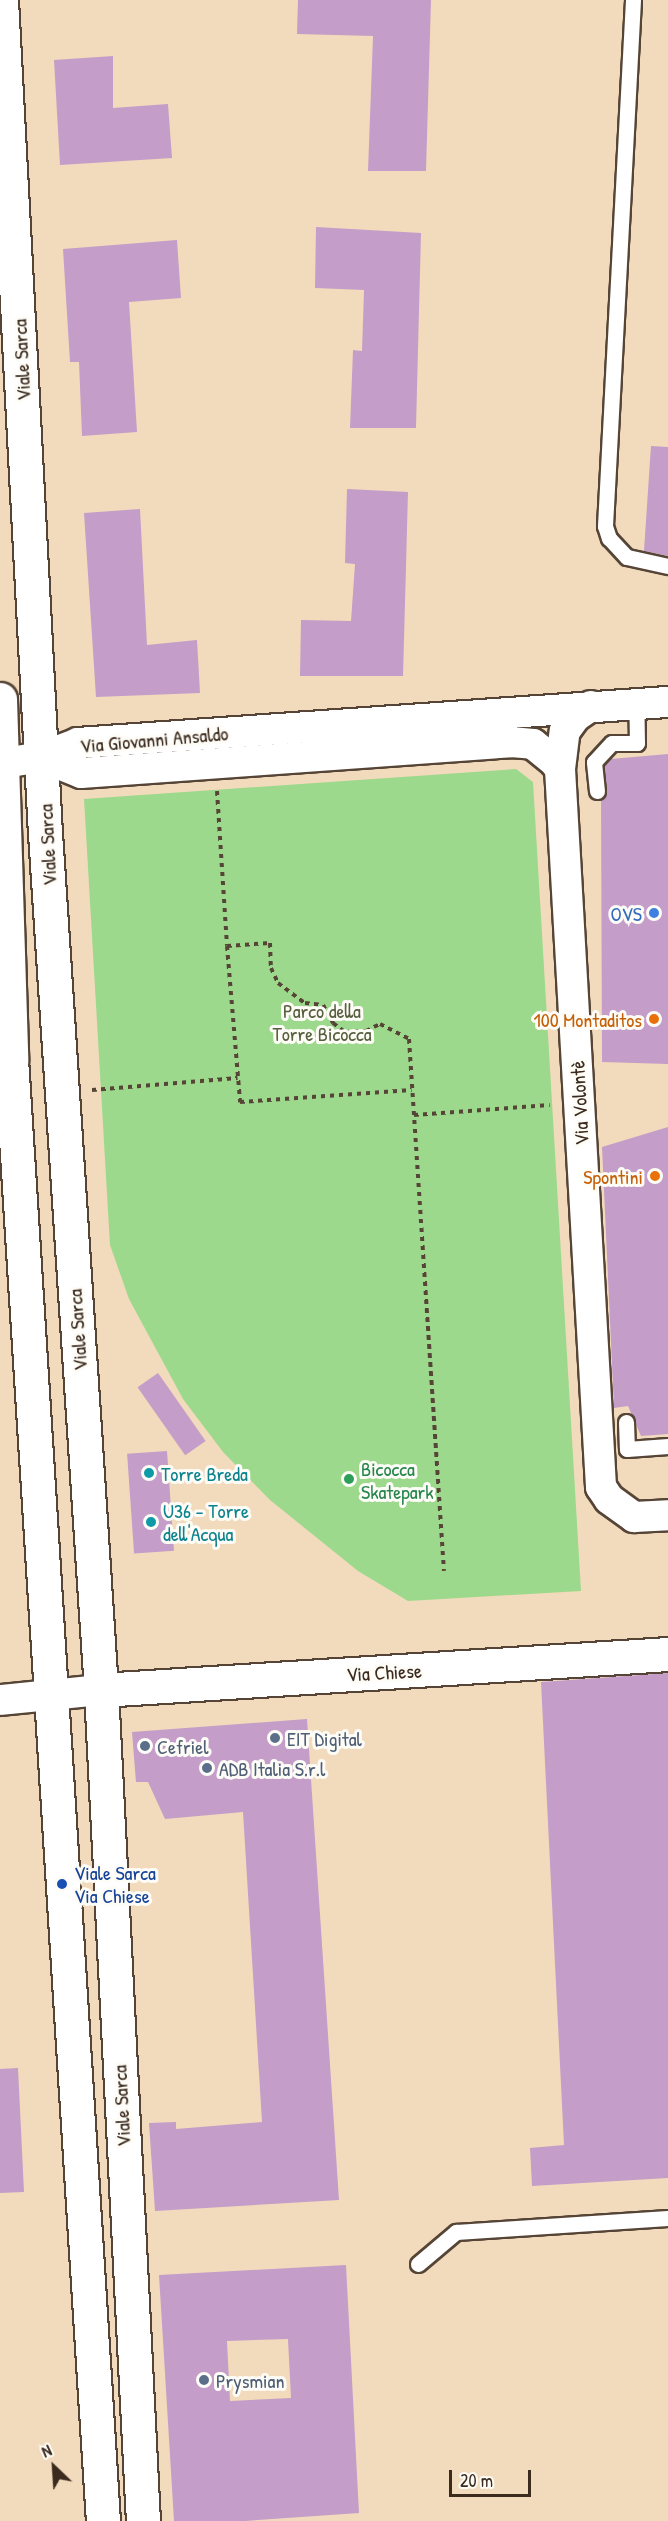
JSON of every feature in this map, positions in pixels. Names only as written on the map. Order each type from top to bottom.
[{"type":"street","name":"Viale Sarca","points":[[1,0],[42,757],[101,1690],[143,2521]]},
{"type":"street","name":"Viale Sarca","points":[[0,699],[6,1060],[51,1695],[104,2521]]},
{"type":"street","name":"Via Giovanni Ansaldo","points":[[42,757],[78,743],[668,702]]},
{"type":"street","name":"Via Volontè","points":[[591,706],[575,717],[565,730],[560,769],[601,1487],[609,1499],[634,1517],[668,1515]]},
{"type":"street","name":"Via Giovanni Ansaldo","points":[[42,757],[81,773],[511,742],[542,748],[560,769]]},
{"type":"street","points":[[2,763],[42,757]]},
{"type":"street","name":"Via Chiese","points":[[101,1690],[668,1654]]},
{"type":"street","points":[[0,1700],[101,1690]]},
{"type":"lane","points":[[633,0],[605,526],[609,538],[627,557],[640,563],[668,566]]},
{"type":"lane","points":[[597,791],[594,762],[612,743],[637,743],[636,704]]},
{"type":"lane","points":[[626,1422],[627,1449],[668,1446]]},
{"type":"lane","points":[[418,2264],[456,2232],[668,2218]]},
{"type":"path","points":[[215,764],[240,1102],[412,1090]]},
{"type":"path","points":[[227,946],[270,943],[271,968],[278,983],[305,1004],[322,1005],[333,1023],[345,1032],[366,1031],[380,1024],[409,1038],[444,1571]]},
{"type":"path","points":[[91,1090],[238,1078]]},
{"type":"path","points":[[414,1115],[579,1103]]},
{"type":"green space","name":"Parco della Torre Bicocca","points":[[516,769],[533,782],[581,1591],[408,1601],[358,1571],[270,1500],[223,1452],[183,1399],[129,1299],[110,1245],[84,799]]},
{"type":"building","points":[[298,0],[431,0],[426,171],[368,171],[373,36],[297,34]]},
{"type":"building","points":[[113,56],[113,108],[168,104],[172,158],[60,165],[54,60]]},
{"type":"building","points":[[316,227],[421,233],[416,428],[350,428],[353,350],[362,351],[364,290],[315,288]]},
{"type":"building","points":[[177,240],[181,298],[129,302],[137,432],[82,436],[79,362],[70,362],[63,249]]},
{"type":"building","points":[[651,446],[668,447],[668,556],[644,551]]},
{"type":"building","points":[[347,489],[408,492],[403,676],[300,676],[301,620],[351,621],[355,564],[345,563]]},
{"type":"building","points":[[140,509],[147,645],[197,640],[200,693],[96,697],[84,513]]},
{"type":"building","points":[[668,754],[668,1064],[602,1062],[601,800],[607,791],[604,765],[611,759]]},
{"type":"building","points":[[668,1127],[668,1434],[641,1436],[628,1406],[614,1408],[602,1147]]},
{"type":"building","points":[[158,1373],[206,1441],[185,1455],[138,1387]]},
{"type":"building","name":"U36 - Torre dell'Acqua","points":[[167,1451],[174,1551],[134,1554],[127,1454]]},
{"type":"building","points":[[668,1673],[668,2178],[532,2186],[530,2148],[564,2145],[541,1682]]},
{"type":"building","points":[[307,1719],[339,2200],[155,2211],[149,2123],[176,2122],[176,2129],[262,2122],[243,1812],[165,1819],[148,1782],[136,1782],[132,1732]]},
{"type":"building","points":[[18,2068],[24,2192],[0,2193],[0,2069]]},
{"type":"building","points":[[346,2265],[359,2513],[245,2521],[174,2521],[159,2275]],"holes":[[[288,2339],[291,2398],[230,2401],[227,2341]]]},
{"type":"place","name":"OVS","points":[[654,913]]},
{"type":"place","name":"100 Montaditos","points":[[654,1019]]},
{"type":"place","name":"Spontini","points":[[655,1176]]},
{"type":"place","name":"Torre Breda","points":[[149,1473]]},
{"type":"place","name":"Bicocca Skatepark","points":[[349,1479]]},
{"type":"place","name":"U36 - Torre dell'Acqua","points":[[151,1522]]},
{"type":"place","name":"EIT Digital","points":[[275,1738]]},
{"type":"place","name":"Cefriel","points":[[145,1746]]},
{"type":"place","name":"ADB Italia S.r.l","points":[[207,1768]]},
{"type":"place","name":"Viale Sarca Via Chiese","points":[[62,1884]]},
{"type":"place","name":"Prysmian","points":[[204,2380]]}]
